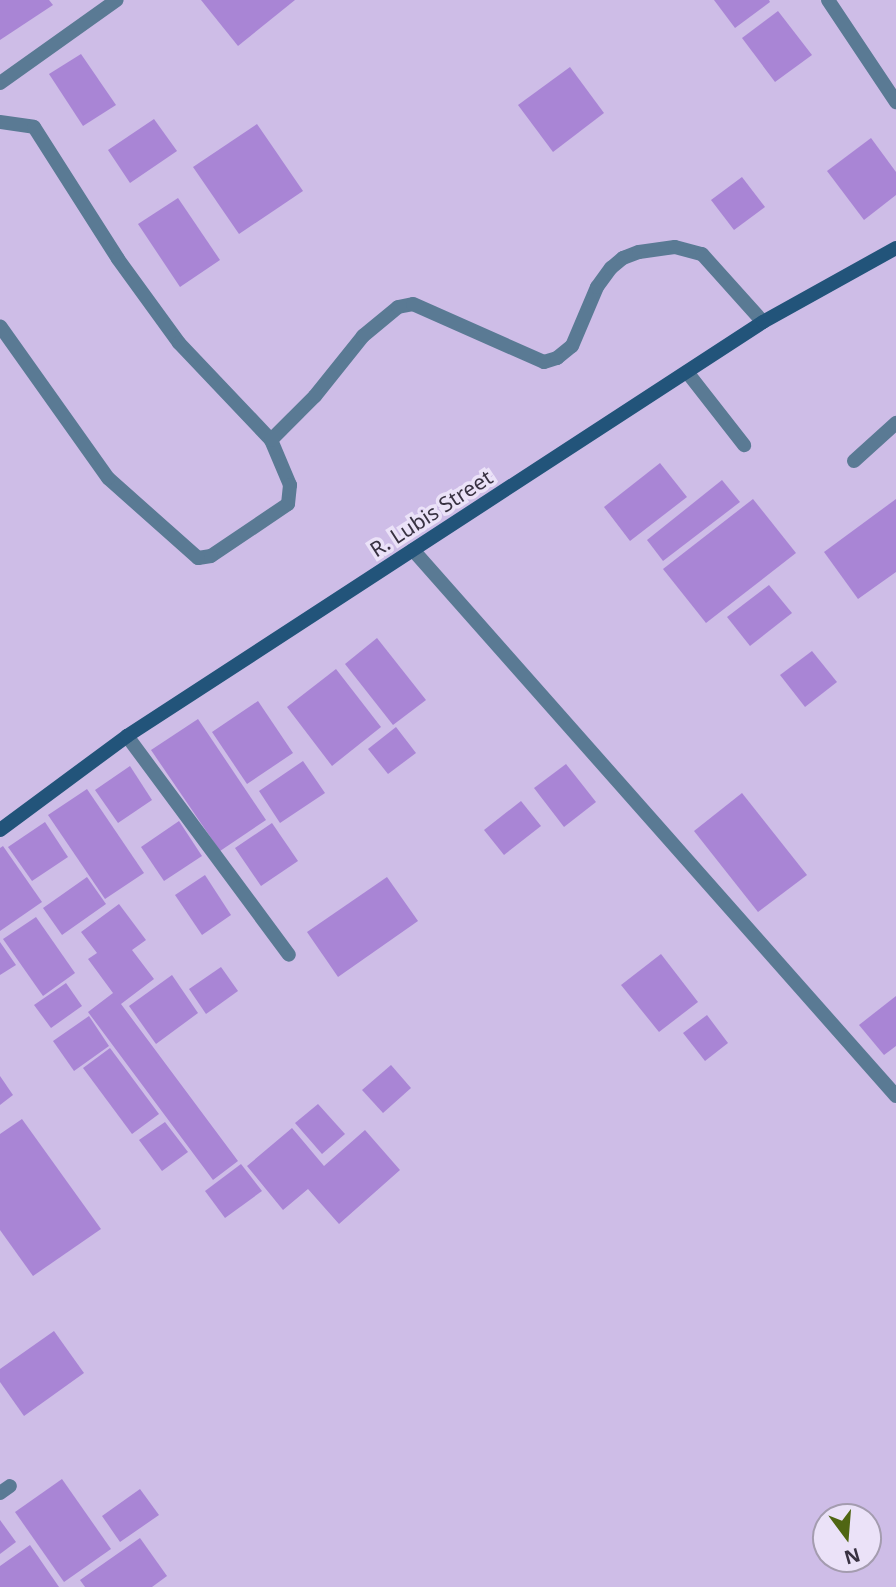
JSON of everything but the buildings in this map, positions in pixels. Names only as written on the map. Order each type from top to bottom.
[{"type":"street","points":[[0,83],[117,0]]},
{"type":"street","points":[[828,0],[896,102]]},
{"type":"street","points":[[0,122],[34,127],[118,259],[179,343],[271,440],[290,485],[288,504],[211,556],[198,558],[108,478],[0,326]]},
{"type":"street","points":[[271,440],[315,396],[363,336],[397,307],[414,304],[544,362],[557,358],[572,346],[597,287],[611,268],[623,258],[639,252],[675,247],[702,254],[763,322]]},
{"type":"street","name":"R. Lubis Street","points":[[0,830],[127,736],[763,322],[896,248]]},
{"type":"street","points":[[687,372],[744,445]]},
{"type":"street","points":[[854,461],[896,423]]},
{"type":"street","points":[[413,550],[896,1096]]},
{"type":"street","points":[[127,736],[289,955]]}]
